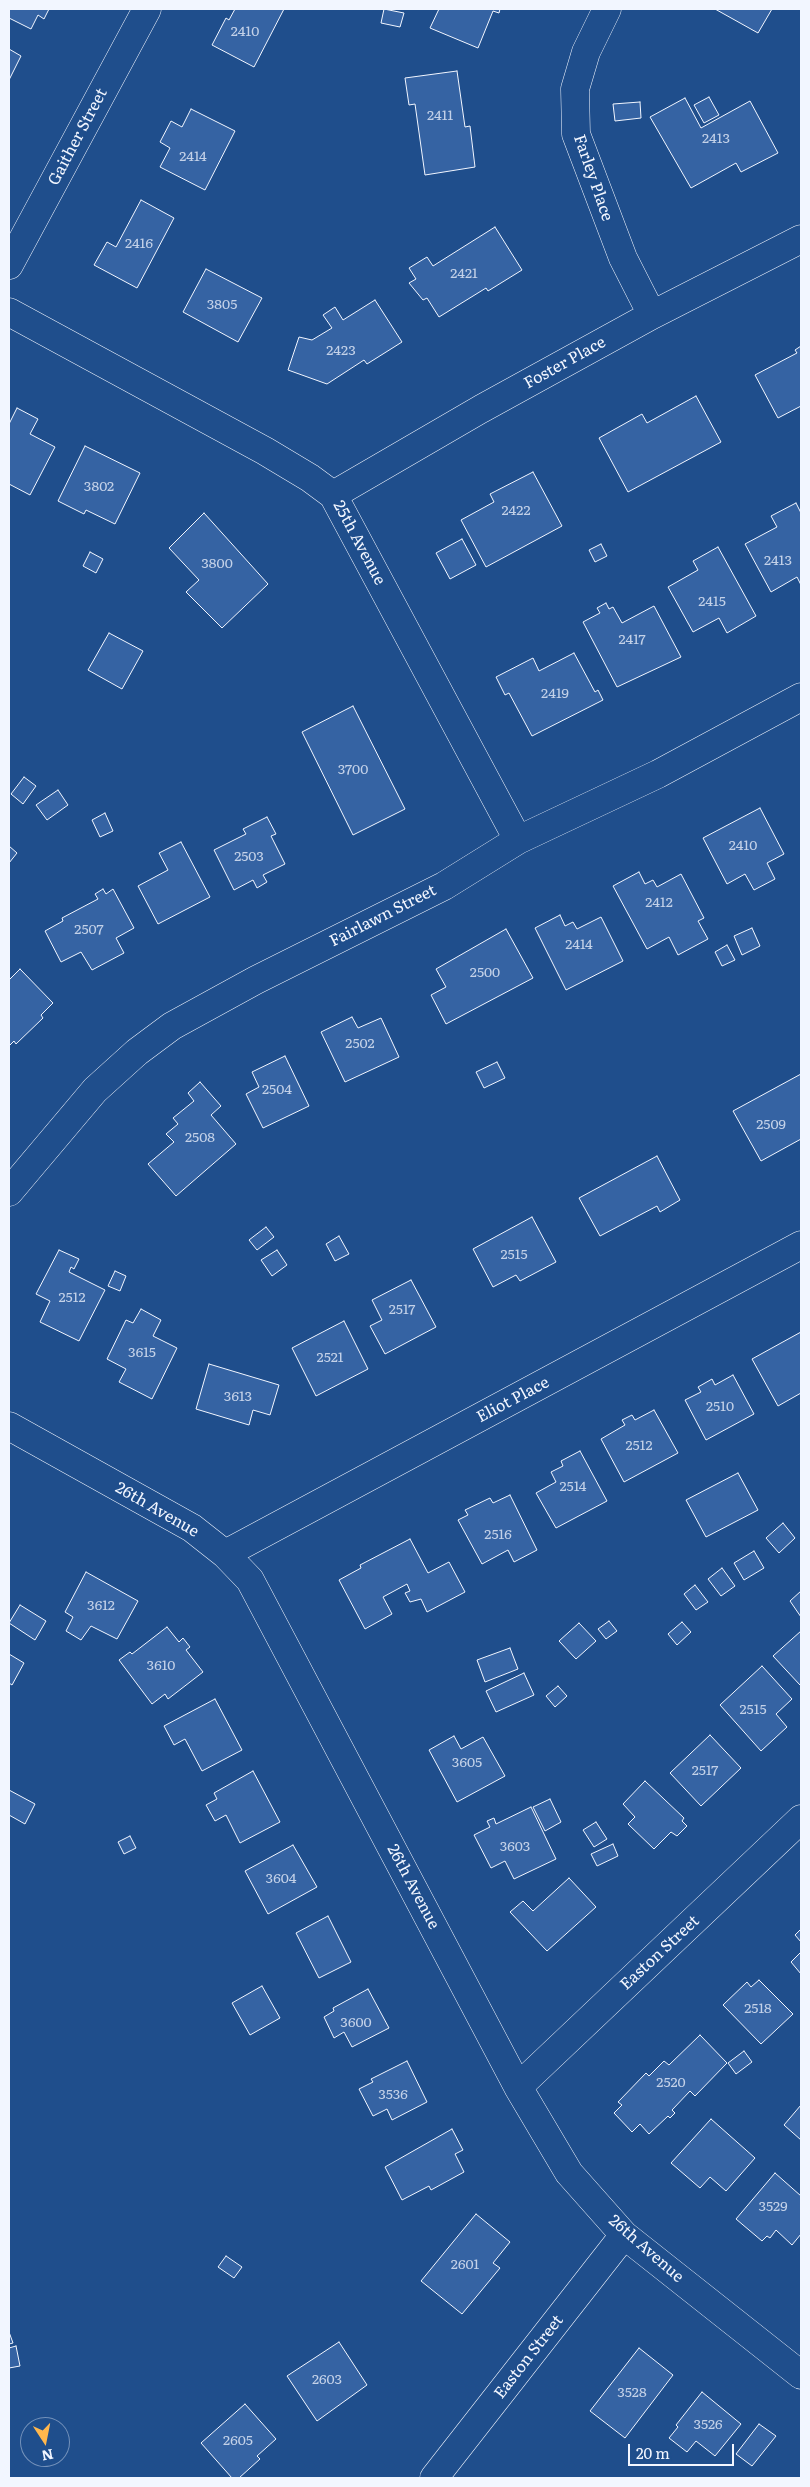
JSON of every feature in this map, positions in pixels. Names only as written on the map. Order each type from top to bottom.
[{"type":"street","name":"Gaither Street","points":[[9,265],[147,9]]},
{"type":"street","name":"Farley Place","points":[[607,9],[586,52],[575,88],[576,134],[623,258],[652,314]]},
{"type":"street","name":"Foster Place","points":[[333,495],[481,409],[652,314],[801,239]]},
{"type":"street","name":"25th Avenue","points":[[9,312],[265,451],[310,478],[333,495],[518,840]]},
{"type":"street","name":"Fairlawn Street","points":[[9,1192],[95,1090],[138,1052],[172,1026],[256,980],[444,886],[518,840],[658,774],[801,697]]},
{"type":"street","name":"Eliot Place","points":[[225,1554],[801,1245]]},
{"type":"street","name":"26th Avenue","points":[[9,1426],[192,1528],[225,1554],[250,1580],[518,2087],[569,2173],[624,2235],[801,2375]]},
{"type":"street","name":"Easton Street","points":[[518,2087],[801,1819]]},
{"type":"street","name":"Easton Street","points":[[434,2478],[624,2235]]},
{"type":"building","points":[[9,9],[49,9],[44,19],[38,15],[31,29],[9,18]]},
{"type":"building","points":[[235,9],[284,9],[254,67],[212,45],[226,18],[229,20]]},
{"type":"building","points":[[384,9],[404,13],[400,27],[381,23]]},
{"type":"building","points":[[439,9],[500,9],[499,13],[493,11],[478,48],[430,28]]},
{"type":"building","points":[[715,9],[772,9],[758,33]]},
{"type":"building","points":[[9,49],[21,56],[9,80]]},
{"type":"building","points":[[457,71],[465,127],[470,126],[475,167],[425,175],[415,104],[409,105],[405,78]]},
{"type":"building","points":[[709,97],[719,115],[704,123],[694,105]]},
{"type":"building","points":[[685,98],[701,128],[750,101],[778,153],[741,172],[736,163],[691,188],[650,117]]},
{"type":"building","points":[[640,102],[641,118],[615,121],[613,104]]},
{"type":"building","points":[[191,109],[235,131],[205,190],[160,167],[170,148],[160,142],[171,121],[182,127]]},
{"type":"building","points":[[141,200],[174,218],[137,288],[94,265],[107,242],[116,247]]},
{"type":"building","points":[[495,227],[522,270],[488,291],[486,288],[439,317],[427,298],[423,300],[409,283],[416,279],[409,268],[427,257],[433,266]]},
{"type":"building","points":[[206,269],[262,298],[238,342],[183,312]]},
{"type":"building","points":[[375,300],[402,342],[367,364],[364,360],[327,384],[288,370],[299,337],[312,340],[332,328],[323,315],[335,307],[343,320]]},
{"type":"building","points":[[801,346],[801,406],[778,418],[755,375],[797,353],[795,350]]},
{"type":"building","points":[[696,396],[721,442],[628,492],[599,438],[642,414],[647,423]]},
{"type":"building","points":[[17,408],[38,419],[30,434],[55,447],[30,495],[9,484],[9,424]]},
{"type":"building","points":[[85,446],[140,473],[115,524],[86,510],[84,514],[58,501]]},
{"type":"building","points":[[533,472],[562,526],[486,567],[461,520],[494,502],[490,494]]},
{"type":"building","points":[[796,503],[801,513],[801,585],[797,577],[771,592],[745,544],[777,527],[771,516]]},
{"type":"building","points":[[204,513],[268,584],[222,628],[186,592],[199,580],[169,548]]},
{"type":"building","points":[[462,539],[476,565],[450,579],[436,553]]},
{"type":"building","points":[[601,544],[607,556],[595,562],[589,550]]},
{"type":"building","points":[[718,547],[756,616],[727,633],[719,618],[693,632],[668,587],[698,570],[693,561]]},
{"type":"building","points":[[90,552],[103,559],[96,573],[83,566]]},
{"type":"building","points":[[606,603],[609,609],[613,607],[622,623],[654,606],[681,657],[617,687],[583,622],[600,613],[597,608]]},
{"type":"building","points":[[109,633],[143,651],[122,689],[88,670]]},
{"type":"building","points":[[574,653],[595,692],[598,690],[603,700],[532,736],[509,693],[505,695],[496,677],[533,658],[539,671]]},
{"type":"building","points":[[353,706],[405,809],[353,835],[302,732]]},
{"type":"building","points":[[24,777],[36,786],[23,804],[11,794]]},
{"type":"building","points":[[58,790],[68,805],[47,820],[36,805]]},
{"type":"building","points":[[760,808],[784,854],[767,863],[775,879],[754,890],[745,874],[727,884],[703,838]]},
{"type":"building","points":[[105,813],[113,831],[100,837],[92,820]]},
{"type":"building","points":[[267,817],[276,834],[271,836],[285,864],[263,875],[267,882],[257,888],[253,880],[234,890],[214,850],[246,834],[243,829]]},
{"type":"building","points":[[181,842],[210,897],[158,924],[138,886],[168,870],[159,853]]},
{"type":"building","points":[[9,846],[17,853],[9,863]]},
{"type":"building","points":[[639,872],[645,884],[653,880],[657,887],[681,874],[704,918],[698,921],[708,939],[678,955],[669,937],[647,949],[613,886]]},
{"type":"building","points":[[103,889],[106,894],[113,889],[134,928],[116,938],[124,953],[92,970],[81,952],[61,962],[45,931],[63,921],[62,918],[98,899],[95,894]]},
{"type":"building","points":[[560,915],[565,926],[573,922],[577,929],[601,917],[623,961],[566,990],[535,928]]},
{"type":"building","points":[[752,928],[760,946],[742,955],[734,936]]},
{"type":"building","points":[[506,929],[533,978],[446,1024],[431,995],[446,987],[436,969]]},
{"type":"building","points":[[727,945],[735,960],[722,966],[715,952]]},
{"type":"building","points":[[20,969],[53,1003],[41,1015],[43,1018],[16,1044],[14,1041],[9,1046],[9,980]]},
{"type":"building","points":[[352,1017],[358,1028],[381,1018],[399,1057],[345,1082],[321,1032]]},
{"type":"building","points":[[285,1056],[309,1106],[263,1128],[246,1094],[259,1087],[252,1072]]},
{"type":"building","points":[[497,1062],[505,1078],[484,1088],[476,1072]]},
{"type":"building","points":[[801,1074],[801,1139],[761,1161],[733,1111]]},
{"type":"building","points":[[200,1082],[221,1106],[211,1115],[236,1144],[176,1196],[148,1164],[174,1142],[166,1134],[178,1124],[173,1118],[194,1101],[188,1093]]},
{"type":"building","points":[[657,1156],[680,1200],[660,1212],[657,1206],[600,1236],[579,1198]]},
{"type":"building","points":[[532,1217],[556,1262],[520,1281],[516,1275],[493,1287],[473,1249]]},
{"type":"building","points":[[266,1227],[274,1237],[257,1250],[249,1240]]},
{"type":"building","points":[[339,1236],[349,1254],[335,1261],[326,1244]]},
{"type":"building","points":[[59,1250],[79,1259],[74,1269],[71,1267],[69,1272],[105,1290],[79,1341],[40,1322],[50,1301],[36,1294]]},
{"type":"building","points":[[277,1250],[287,1265],[272,1276],[261,1260]]},
{"type":"building","points":[[115,1271],[126,1276],[120,1291],[108,1286]]},
{"type":"building","points":[[411,1280],[436,1327],[385,1354],[370,1326],[382,1320],[372,1300]]},
{"type":"building","points":[[141,1309],[161,1320],[153,1336],[177,1348],[152,1399],[119,1382],[126,1369],[107,1359],[126,1320],[133,1323]]},
{"type":"building","points":[[344,1321],[368,1369],[316,1396],[292,1348]]},
{"type":"building","points":[[801,1332],[801,1393],[778,1406],[752,1359]]},
{"type":"building","points":[[209,1364],[279,1385],[270,1415],[253,1410],[249,1425],[196,1409]]},
{"type":"building","points":[[733,1375],[754,1414],[706,1440],[685,1400],[701,1392],[698,1387],[712,1379],[715,1385]]},
{"type":"building","points":[[654,1410],[678,1453],[624,1482],[601,1439],[625,1425],[622,1420],[632,1415],[635,1420]]},
{"type":"building","points":[[580,1451],[607,1501],[556,1528],[536,1493],[556,1482],[551,1472],[563,1466],[561,1461]]},
{"type":"building","points":[[738,1473],[758,1510],[706,1537],[686,1500]]},
{"type":"building","points":[[510,1495],[537,1550],[514,1562],[508,1550],[482,1564],[458,1520],[468,1515],[465,1510],[490,1498],[493,1503]]},
{"type":"building","points":[[783,1523],[795,1538],[779,1553],[766,1538]]},
{"type":"building","points":[[410,1539],[428,1573],[449,1562],[465,1592],[427,1612],[421,1599],[410,1602],[405,1593],[410,1591],[407,1584],[383,1597],[392,1614],[365,1629],[339,1580],[361,1568],[360,1565]]},
{"type":"building","points":[[754,1551],[764,1568],[744,1580],[734,1563]]},
{"type":"building","points":[[722,1568],[735,1586],[721,1596],[708,1579]]},
{"type":"building","points":[[86,1572],[138,1601],[117,1639],[91,1626],[81,1640],[66,1631],[73,1617],[65,1612]]},
{"type":"building","points":[[695,1585],[708,1602],[696,1610],[684,1594]]},
{"type":"building","points":[[801,1591],[801,1617],[790,1601]]},
{"type":"building","points":[[20,1605],[46,1621],[35,1640],[9,1623]]},
{"type":"building","points":[[609,1621],[617,1631],[606,1639],[598,1629]]},
{"type":"building","points":[[682,1622],[691,1632],[677,1645],[668,1634]]},
{"type":"building","points":[[579,1623],[596,1641],[576,1659],[559,1641]]},
{"type":"building","points":[[167,1627],[179,1642],[183,1638],[190,1647],[186,1650],[203,1672],[168,1699],[165,1694],[152,1704],[119,1660],[130,1652],[132,1654]]},
{"type":"building","points":[[801,1631],[801,1684],[800,1685],[773,1656]]},
{"type":"building","points":[[510,1648],[518,1669],[485,1682],[477,1660]]},
{"type":"building","points":[[9,1654],[24,1663],[12,1685],[9,1683]]},
{"type":"building","points":[[762,1666],[792,1699],[776,1714],[787,1727],[761,1751],[720,1705]]},
{"type":"building","points":[[524,1673],[534,1695],[496,1712],[486,1691]]},
{"type":"building","points":[[558,1686],[567,1696],[555,1707],[546,1696]]},
{"type":"building","points":[[215,1699],[242,1750],[202,1771],[185,1739],[174,1745],[164,1726]]},
{"type":"building","points":[[710,1735],[741,1768],[701,1806],[670,1773]]},
{"type":"building","points":[[454,1736],[461,1749],[483,1737],[505,1776],[457,1802],[429,1750]]},
{"type":"building","points":[[253,1771],[280,1822],[240,1843],[226,1815],[215,1821],[206,1805],[217,1799],[214,1793]]},
{"type":"building","points":[[645,1781],[684,1818],[682,1821],[687,1826],[677,1836],[671,1832],[654,1849],[628,1824],[635,1817],[623,1804]]},
{"type":"building","points":[[9,1790],[35,1804],[25,1824],[9,1815]]},
{"type":"building","points":[[550,1799],[561,1822],[545,1831],[533,1807]]},
{"type":"building","points":[[531,1807],[556,1859],[514,1879],[505,1861],[491,1868],[474,1835],[490,1827],[487,1821],[494,1818],[496,1824]]},
{"type":"building","points":[[596,1822],[607,1839],[594,1847],[583,1830]]},
{"type":"building","points":[[130,1836],[136,1848],[124,1854],[118,1842]]},
{"type":"building","points":[[613,1844],[618,1856],[597,1866],[591,1854]]},
{"type":"building","points":[[293,1845],[317,1887],[268,1914],[245,1871]]},
{"type":"building","points":[[569,1878],[596,1907],[547,1951],[510,1912],[523,1901],[533,1911]]},
{"type":"building","points":[[328,1916],[351,1962],[319,1978],[296,1933]]},
{"type":"building","points":[[801,1929],[801,1942],[795,1935]]},
{"type":"building","points":[[801,1952],[801,1974],[791,1962]]},
{"type":"building","points":[[759,1980],[793,2014],[761,2044],[723,2005],[747,1982],[751,1987]]},
{"type":"building","points":[[262,1986],[280,2018],[250,2035],[232,2003]]},
{"type":"building","points":[[368,1989],[389,2028],[352,2047],[344,2032],[334,2038],[324,2017],[334,2011],[333,2008]]},
{"type":"building","points":[[700,2035],[727,2063],[695,2096],[690,2091],[672,2110],[675,2113],[670,2118],[668,2116],[649,2134],[640,2124],[632,2132],[614,2113],[622,2105],[618,2102],[646,2073],[649,2076],[664,2061],[669,2065]]},
{"type":"building","points":[[744,2051],[752,2062],[736,2074],[728,2063]]},
{"type":"building","points":[[407,2061],[427,2102],[392,2120],[387,2109],[373,2116],[359,2089],[373,2082],[371,2079]]},
{"type":"building","points":[[801,2105],[801,2140],[784,2125]]},
{"type":"building","points":[[711,2119],[755,2158],[726,2191],[710,2177],[700,2188],[671,2163]]},
{"type":"building","points":[[452,2129],[463,2150],[455,2154],[464,2172],[431,2190],[429,2186],[402,2200],[385,2167]]},
{"type":"building","points":[[775,2173],[801,2196],[801,2234],[792,2245],[776,2230],[770,2238],[767,2236],[762,2241],[736,2219]]},
{"type":"building","points":[[476,2214],[510,2242],[493,2263],[500,2268],[462,2314],[421,2281]]},
{"type":"building","points":[[226,2256],[242,2267],[234,2278],[218,2267]]},
{"type":"building","points":[[9,2332],[13,2343],[9,2344]]},
{"type":"building","points":[[339,2342],[367,2385],[317,2421],[287,2376]]},
{"type":"building","points":[[16,2346],[20,2366],[9,2368],[9,2348]]},
{"type":"building","points":[[639,2348],[673,2375],[625,2438],[590,2411]]},
{"type":"building","points":[[702,2392],[741,2424],[715,2456],[696,2441],[687,2452],[669,2438],[678,2427],[676,2425]]},
{"type":"building","points":[[245,2404],[276,2439],[257,2456],[260,2459],[239,2478],[232,2478],[201,2443]]},
{"type":"building","points":[[759,2424],[776,2436],[752,2466],[736,2454]]}]
